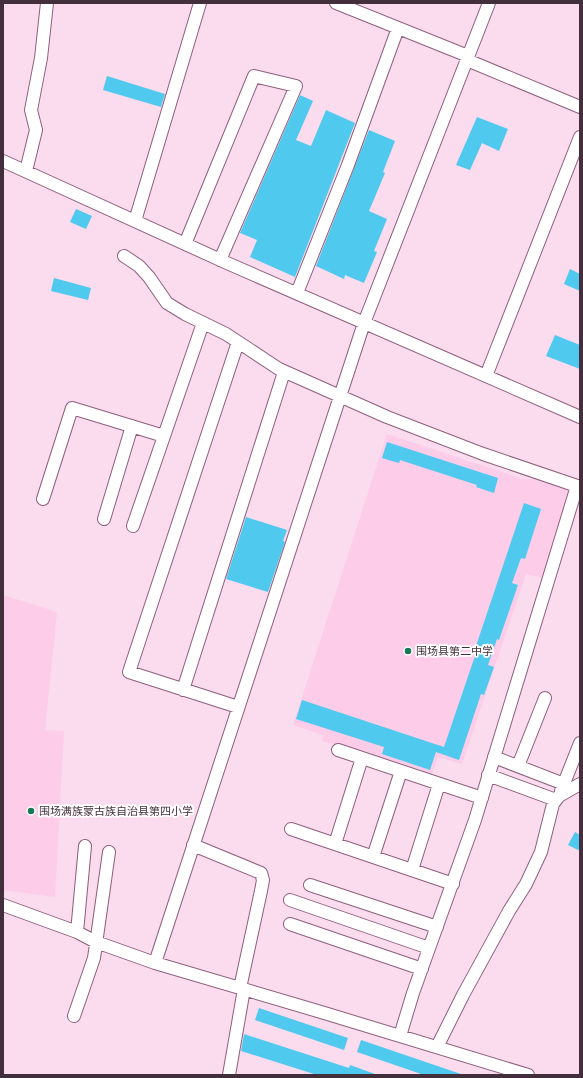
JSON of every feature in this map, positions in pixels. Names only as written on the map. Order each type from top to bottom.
[{"type":"street","points":[[26,171],[36,130],[31,110],[42,58],[47,3]]},
{"type":"street","points":[[135,221],[200,3]]},
{"type":"street","points":[[336,3],[398,28],[580,107]]},
{"type":"street","points":[[155,963],[364,323],[489,3]]},
{"type":"street","points":[[297,293],[348,165],[398,28]]},
{"type":"street","points":[[185,244],[254,76],[296,86],[220,260]]},
{"type":"street","points":[[486,376],[580,137]]},
{"type":"street","points":[[3,161],[220,260],[580,417]]},
{"type":"street","points":[[124,256],[139,266],[149,277],[166,303],[226,334],[284,372],[387,417],[483,454],[578,486],[482,798],[453,884],[429,948],[400,1036]]},
{"type":"street","points":[[133,526],[203,323]]},
{"type":"street","points":[[238,342],[129,672],[238,707]]},
{"type":"street","points":[[183,690],[284,372]]},
{"type":"street","points":[[43,499],[72,408],[164,436]]},
{"type":"street","points":[[104,519],[132,426]]},
{"type":"street","points":[[518,766],[545,698]]},
{"type":"street","points":[[438,1047],[459,1002],[509,911],[526,884],[541,852],[553,804],[564,784],[580,743]]},
{"type":"street","points":[[338,750],[482,798]]},
{"type":"street","points":[[494,757],[564,784]]},
{"type":"street","points":[[335,844],[362,758]]},
{"type":"street","points":[[373,857],[402,771]]},
{"type":"street","points":[[488,775],[557,798],[580,784]]},
{"type":"street","points":[[412,870],[440,784]]},
{"type":"street","points":[[291,829],[453,884]]},
{"type":"street","points":[[193,845],[261,873],[263,880],[242,989],[229,1075]]},
{"type":"street","points":[[77,932],[85,846]]},
{"type":"street","points":[[74,1016],[94,958],[109,852]]},
{"type":"street","points":[[310,885],[437,927]]},
{"type":"street","points":[[290,900],[429,948]]},
{"type":"street","points":[[3,905],[77,932],[96,942],[155,963],[528,1075]]},
{"type":"street","points":[[290,924],[422,969]]},
{"type":"shaded area","name":"围场县第二中学","points":[[387,434],[523,479],[539,479],[571,488],[543,578],[526,574],[462,764],[438,757],[431,778],[322,741],[323,735],[293,725]]},
{"type":"shaded area","name":"围场满族蒙古族自治县第四小学","points":[[3,595],[57,612],[45,730],[64,731],[55,897],[3,890]]},
{"type":"building","points":[[107,76],[165,94],[161,107],[103,90]]},
{"type":"building","points":[[300,95],[313,101],[296,140],[311,146],[326,110],[355,123],[295,277],[250,257],[257,240],[240,233]]},
{"type":"building","points":[[477,117],[508,129],[499,151],[482,143],[470,170],[456,165]]},
{"type":"building","points":[[369,130],[395,141],[383,172],[385,173],[369,211],[387,219],[374,251],[377,252],[364,283],[345,275],[344,279],[316,266]]},
{"type":"building","points":[[76,209],[92,216],[86,229],[70,222]]},
{"type":"building","points":[[570,269],[580,274],[580,291],[564,284]]},
{"type":"building","points":[[54,278],[91,288],[88,300],[51,291]]},
{"type":"building","points":[[555,335],[580,345],[580,369],[546,356]]},
{"type":"building","points":[[387,442],[498,478],[494,493],[476,487],[477,485],[400,460],[399,463],[382,458]]},
{"type":"building","points":[[524,503],[541,509],[525,559],[521,558],[512,583],[518,585],[499,640],[497,639],[488,665],[494,667],[484,695],[481,694],[459,760],[436,752],[430,770],[382,754],[384,747],[296,719],[302,700],[444,747]]},
{"type":"building","points":[[246,517],[287,530],[283,541],[285,542],[268,592],[226,579]]},
{"type":"building","points":[[575,832],[580,835],[580,851],[568,845]]},
{"type":"building","points":[[259,1008],[348,1038],[344,1050],[255,1020]]},
{"type":"building","points":[[244,1034],[349,1068],[350,1065],[375,1074],[317,1075],[241,1051]]},
{"type":"building","points":[[361,1040],[461,1075],[424,1075],[357,1052]]},
{"type":"place","name":"围场县第二中学","points":[[408,651]]},
{"type":"place","name":"围场满族蒙古族自治县第四小学","points":[[31,811]]}]
